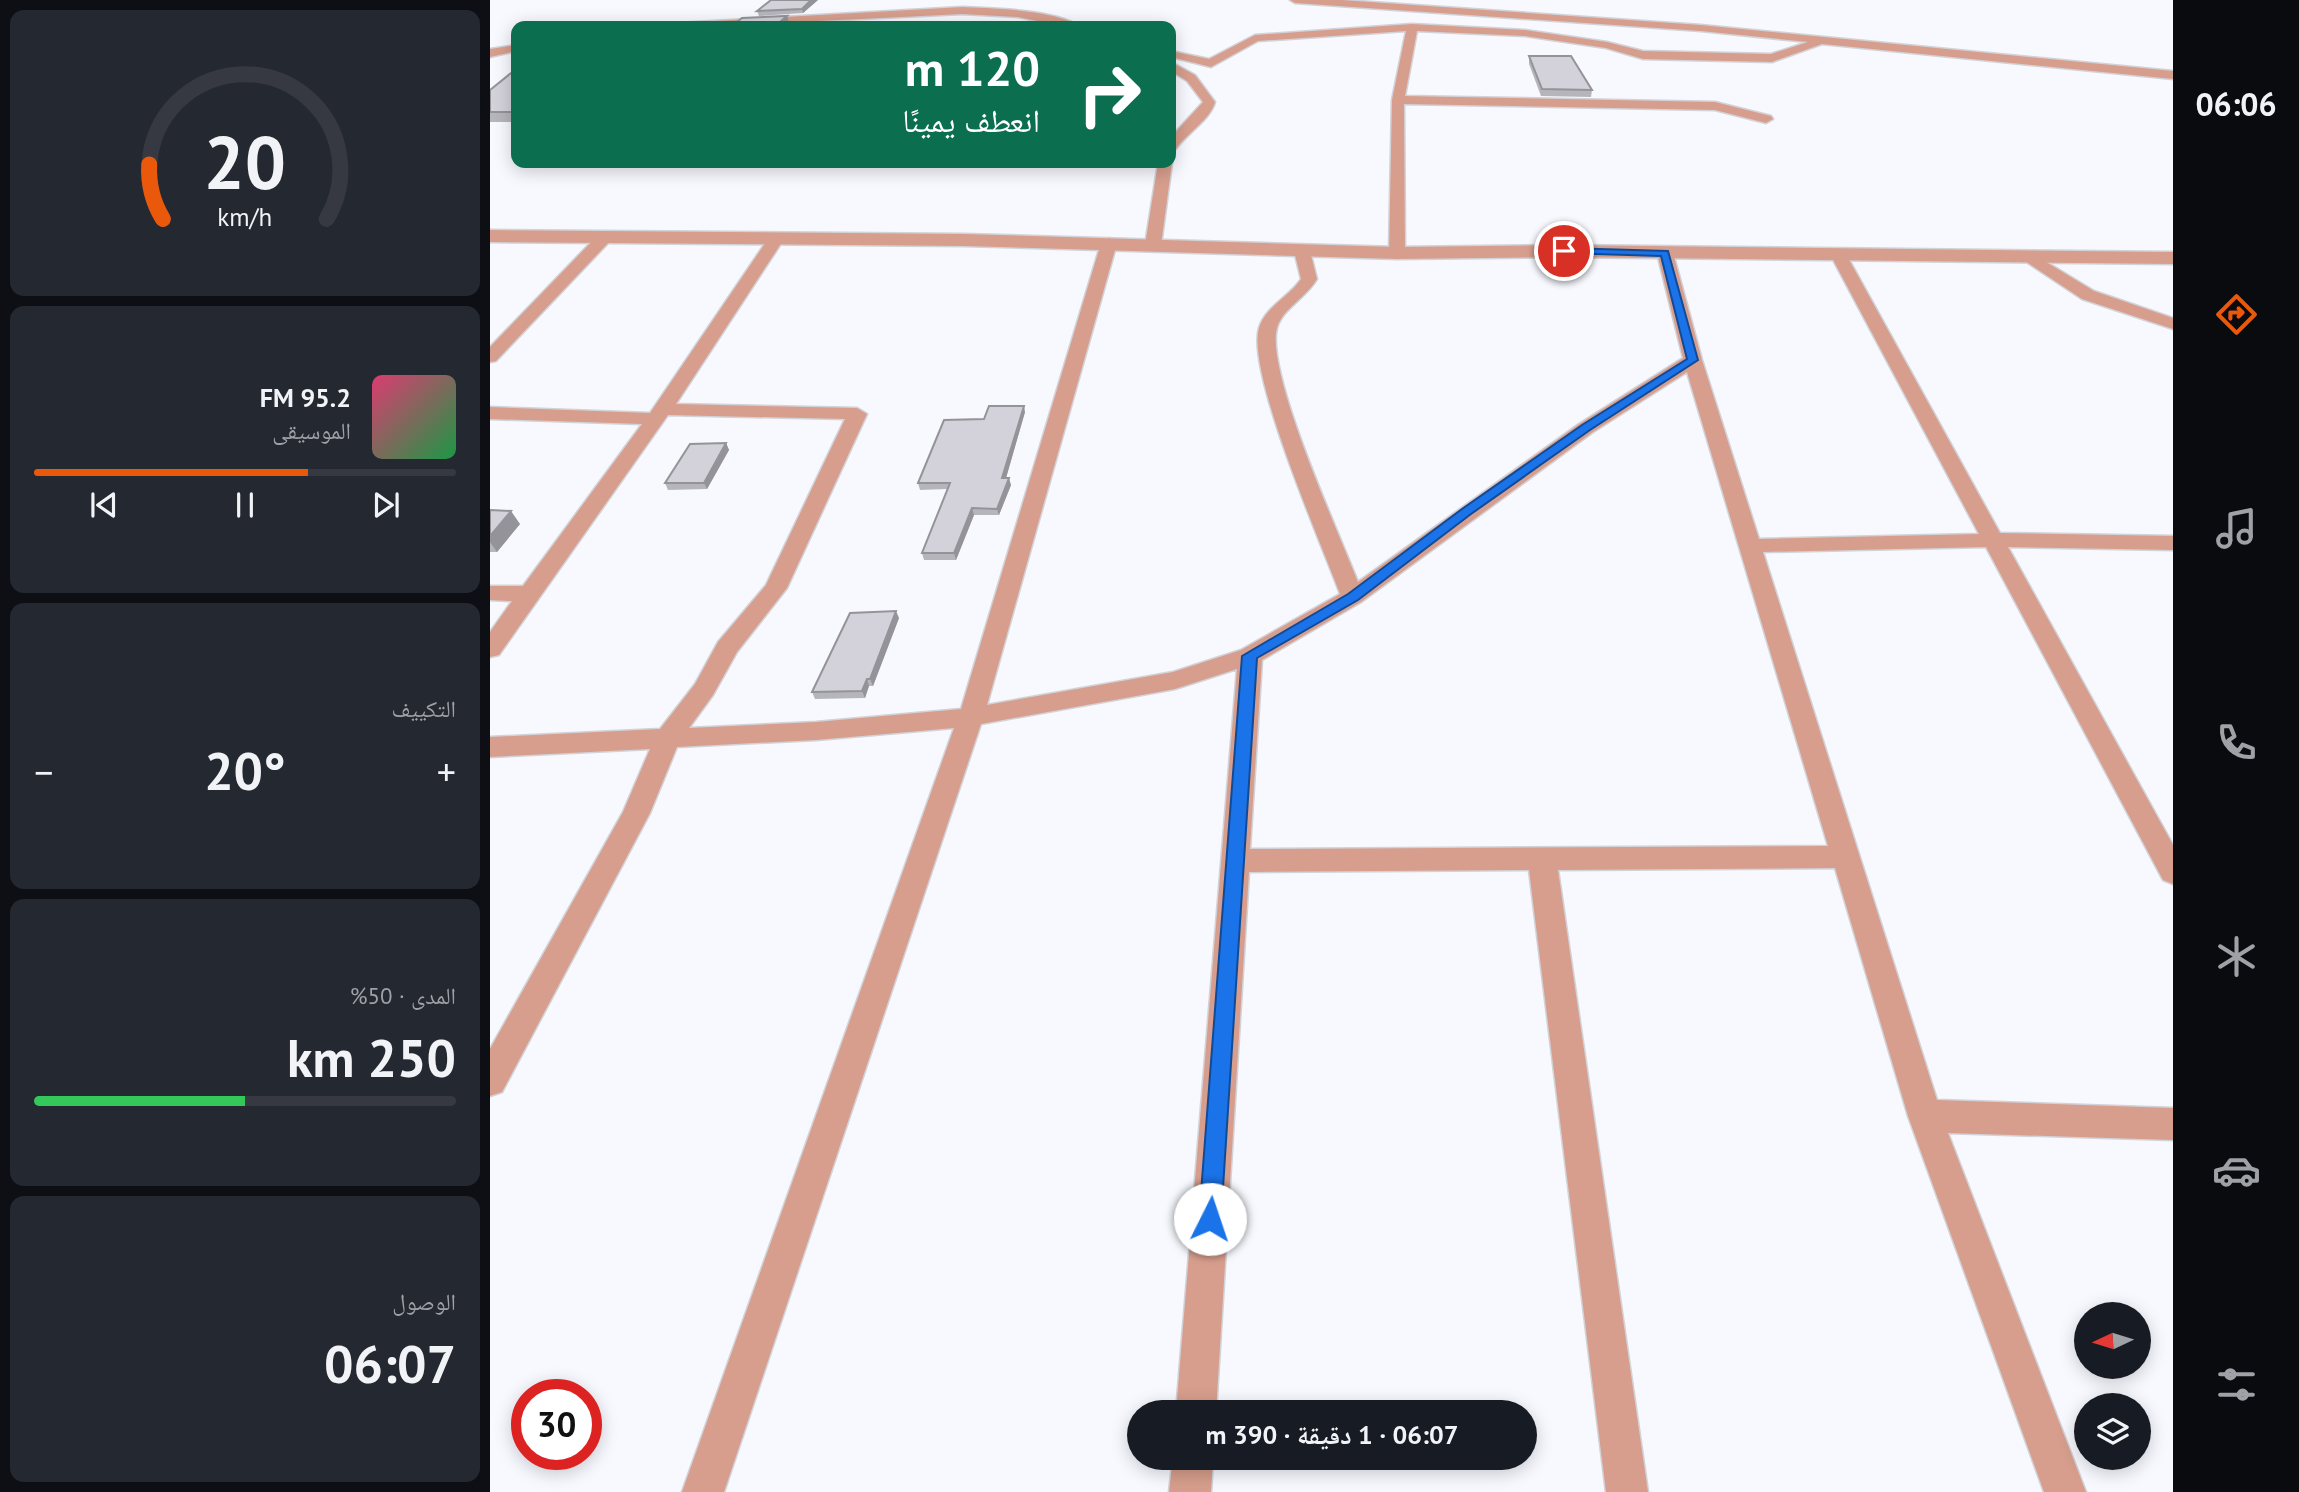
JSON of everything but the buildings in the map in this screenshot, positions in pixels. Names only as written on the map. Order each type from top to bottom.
[{"type":"street","points":[[1296,0],[1700,28],[2173,75]]},
{"type":"street","points":[[732,21],[960,9],[1035,15],[1056,21]]},
{"type":"street","points":[[1176,55],[1211,63],[1255,38],[1412,27],[1525,33],[1607,45],[1643,55],[1772,58],[1826,40]]},
{"type":"street","points":[[1397,253],[1398,100],[1412,27]]},
{"type":"street","points":[[490,53],[511,49]]},
{"type":"street","points":[[1176,69],[1191,78],[1209,102],[1208,107],[1176,139]]},
{"type":"street","points":[[1398,100],[1715,106],[1766,119]]},
{"type":"street","points":[[1153,245],[1164,168]]},
{"type":"street","points":[[490,236],[1109,243],[1397,253],[2173,258]]},
{"type":"street","points":[[490,357],[605,237]]},
{"type":"street","points":[[490,649],[659,414],[776,239]]},
{"type":"street","points":[[703,1492],[971,718],[1109,243]]},
{"type":"street","points":[[1301,251],[1309,279],[1299,294],[1276,314],[1267,331],[1268,352],[1282,418],[1353,597]]},
{"type":"street","points":[[1665,253],[1693,360],[1925,1116],[2066,1492]]},
{"type":"street","points":[[1839,256],[2170,862]]},
{"type":"street","points":[[2028,256],[2088,295],[2173,324]]},
{"type":"street","points":[[490,747],[816,731],[971,718],[1175,680],[1250,656],[1353,597],[1586,428],[1693,360]]},
{"type":"street","points":[[490,413],[857,414],[776,588],[727,648],[704,689],[667,739],[636,813],[490,1081]]},
{"type":"street","points":[[1750,546],[1995,540],[2173,543]]},
{"type":"street","points":[[490,593],[531,594]]},
{"type":"street","points":[[1197,1400],[1250,656]]},
{"type":"street","points":[[1235,860],[1846,857]]},
{"type":"street","points":[[1542,859],[1627,1492]]},
{"type":"street","points":[[1925,1116],[2173,1124]]},
{"type":"street","points":[[1190,1492],[1191,1470]]},
{"type":"route","points":[[1210,1219],[1250,656],[1353,597],[1586,428],[1693,360],[1665,253],[1564,251]]}]
